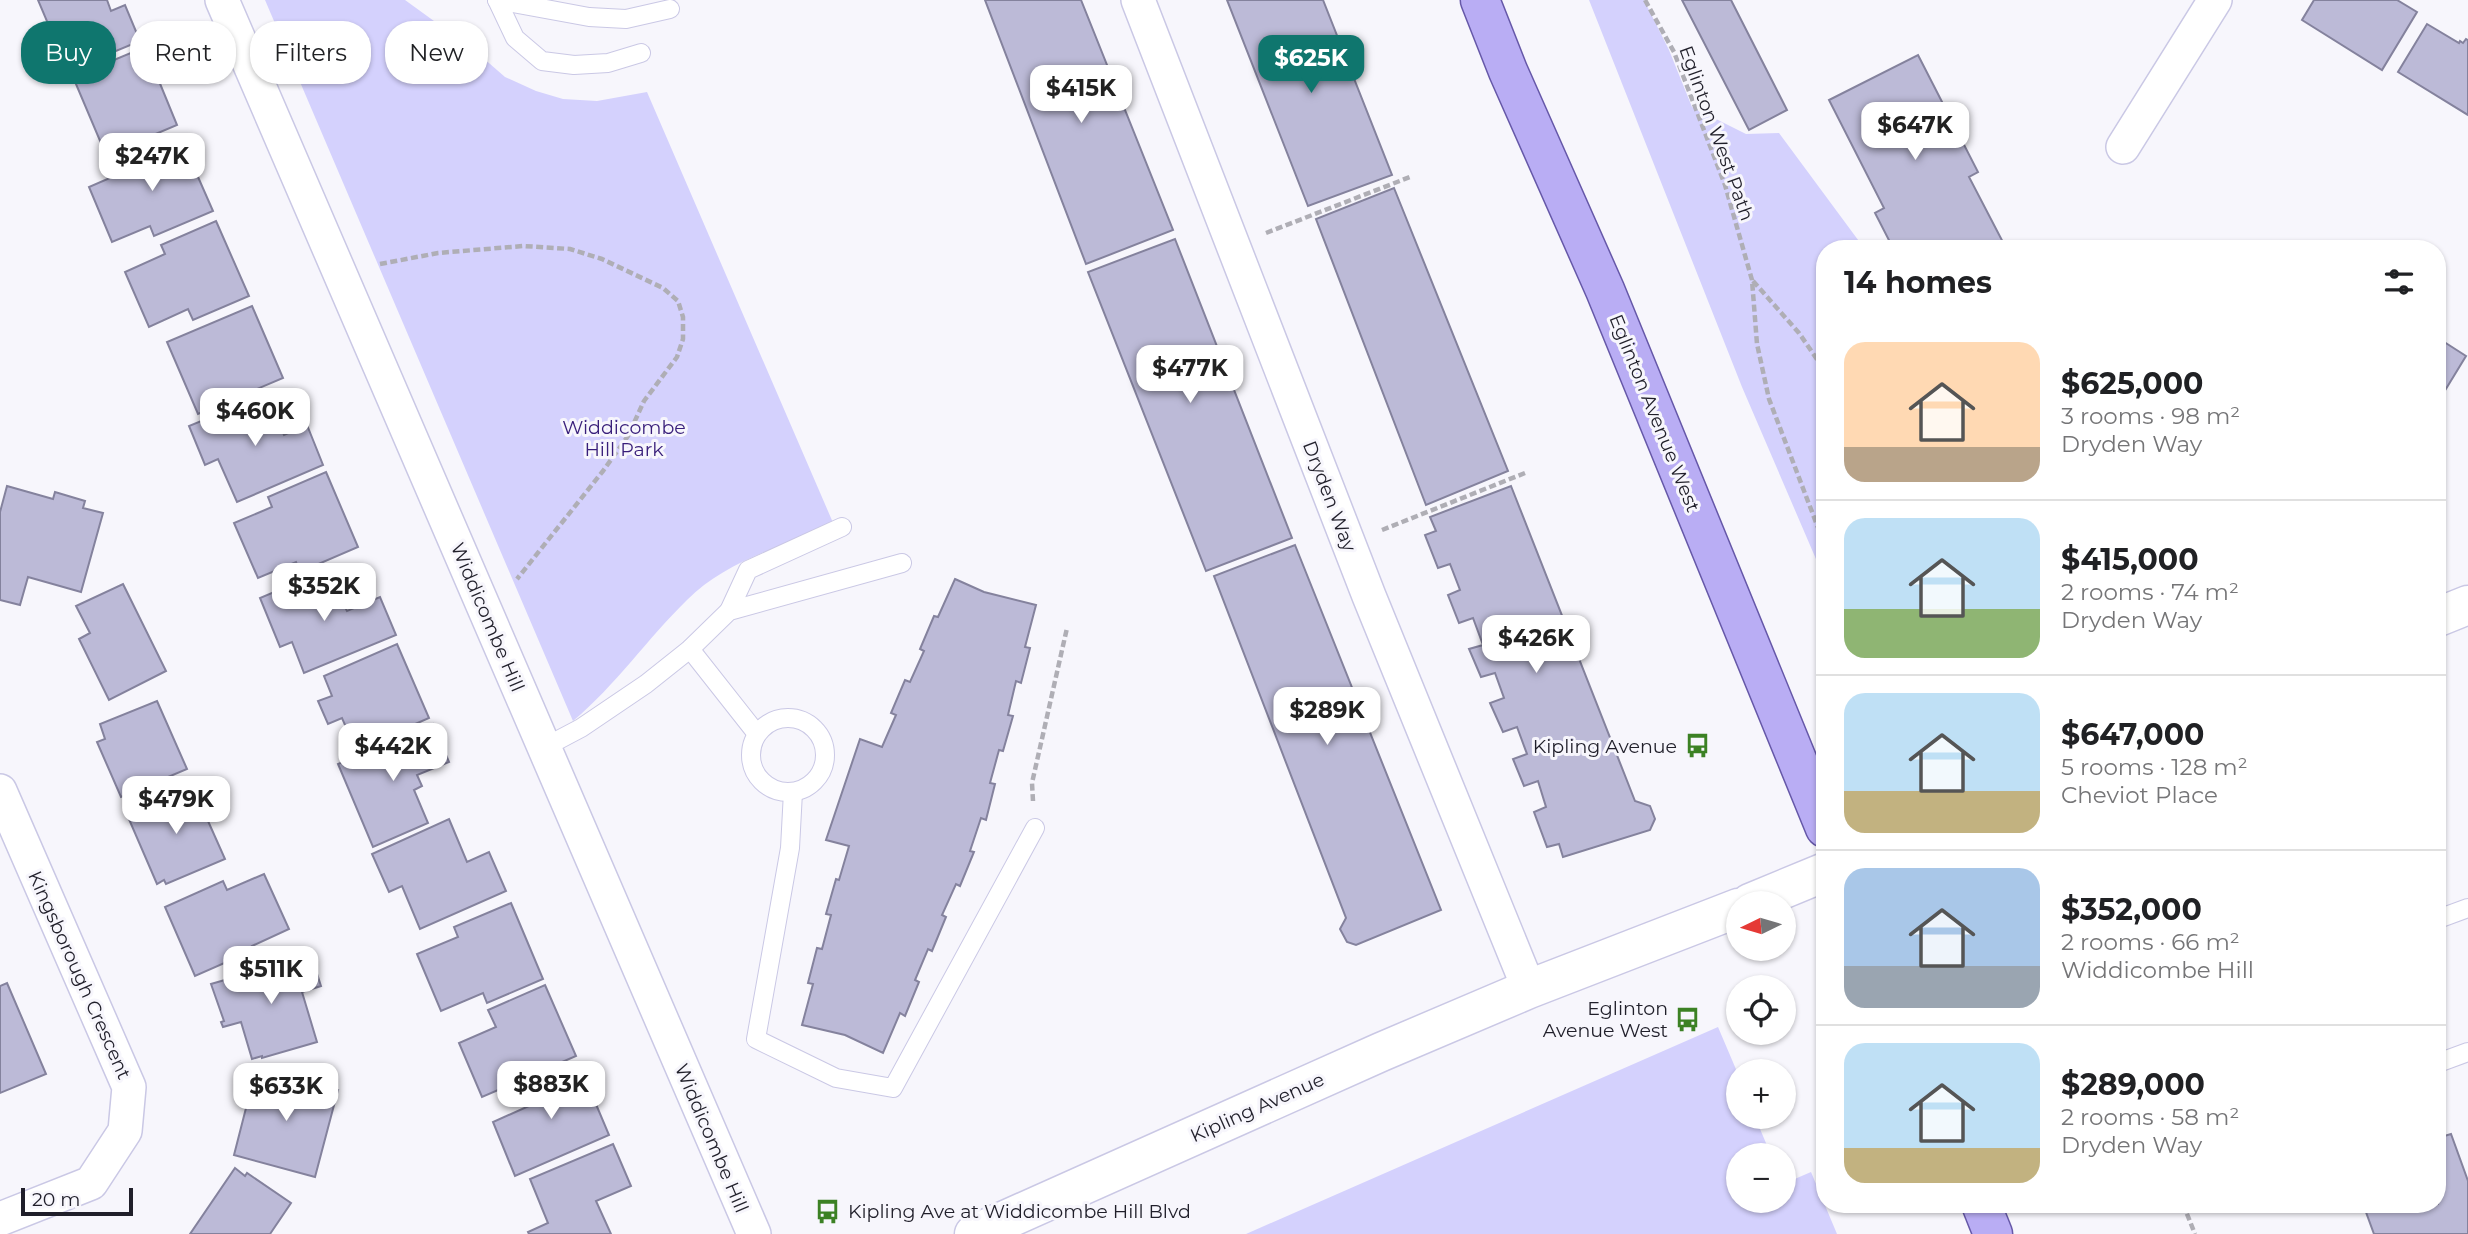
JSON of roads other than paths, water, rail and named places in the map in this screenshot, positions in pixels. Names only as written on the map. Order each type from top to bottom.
[{"type":"main road","name":"Eglinton Avenue West","points":[[1480,0],[1508,71],[1605,290],[1816,806]]},
{"type":"main road","points":[[2446,614],[2468,605]]},
{"type":"main road","points":[[1779,891],[1816,876]]},
{"type":"main road","name":"Kipling Avenue","points":[[974,1234],[1381,1052],[1529,989],[1726,913]]},
{"type":"main road","points":[[1985,1213],[1993,1234]]},
{"type":"street","name":"Widdicombe Hill","points":[[222,0],[754,1234]]},
{"type":"street","name":"Dryden Way","points":[[1138,0],[1348,543],[1529,989]]},
{"type":"street","points":[[2123,148],[2215,0]]},
{"type":"street","name":"Kingsborough Crescent","points":[[0,791],[129,1087],[125,1131],[91,1183],[0,1219]]},
{"type":"lane","points":[[497,0],[589,17],[626,19],[670,9]]},
{"type":"lane","points":[[497,0],[515,38],[542,61],[574,65],[608,63],[641,53]]},
{"type":"lane","points":[[545,747],[581,728],[646,684],[690,649],[729,611],[748,570],[842,527]]},
{"type":"lane","points":[[729,611],[902,563]]},
{"type":"lane","points":[[690,649],[757,734]]},
{"type":"lane","points":[[792,718],[805,722],[816,730],[823,741],[823,768],[817,779],[806,788],[793,792],[772,789],[756,775],[751,754],[757,734],[778,719],[792,718]]},
{"type":"lane","points":[[793,792],[790,848],[756,1039],[836,1078],[893,1088],[1035,828]]},
{"type":"lane","points":[[2446,916],[2468,908]]},
{"type":"lane","points":[[2446,1060],[2468,1052]]},
{"type":"place","name":"Kipling Avenue","points":[[1697,746]]},
{"type":"place","name":"Eglinton Avenue West","points":[[1688,1019]]},
{"type":"place","name":"Kipling Ave at Widdicombe Hill Blvd","points":[[828,1211]]},
{"type":"park label","name":"Widdicombe Hill Park","points":[[624,438]]}]
